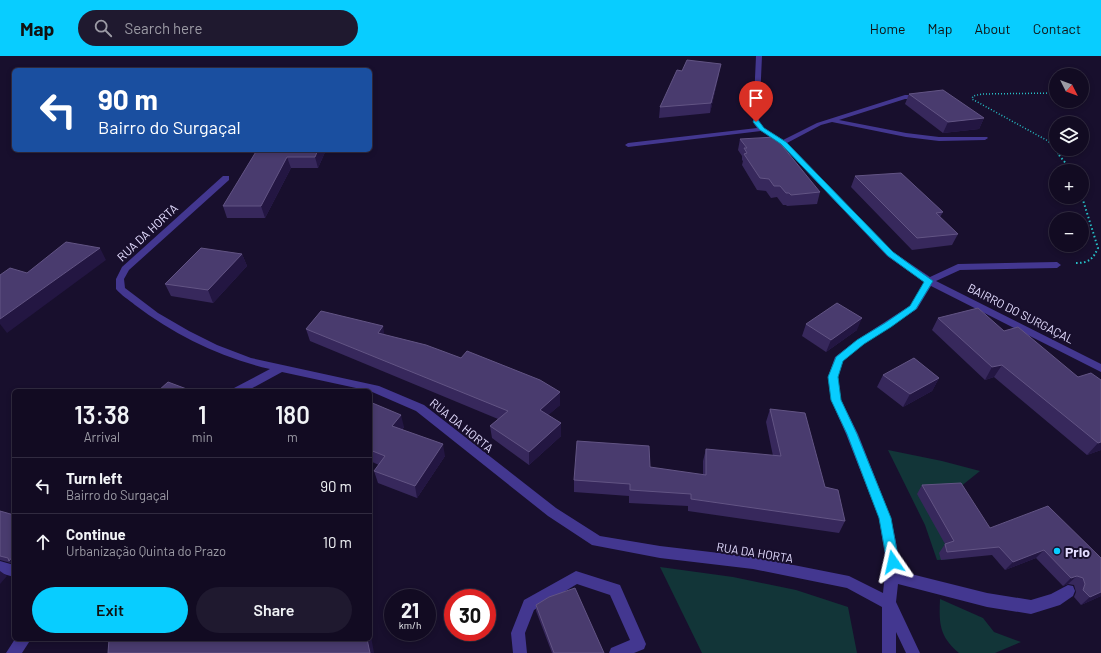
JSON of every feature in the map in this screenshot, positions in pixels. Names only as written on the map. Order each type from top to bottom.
[{"type":"street","points":[[759,56],[756,122],[762,129]]},
{"type":"street","points":[[783,143],[818,124],[905,97],[925,97]]},
{"type":"street","points":[[831,120],[906,135],[933,138],[985,138]]},
{"type":"street","points":[[628,145],[762,129]]},
{"type":"street","name":"BAIRRO DO SURGAÇAL","points":[[762,129],[783,143],[890,254],[928,281],[1101,368]]},
{"type":"street","name":"RUA DA HORTA","points":[[226,178],[125,269],[120,279],[121,289],[154,314],[186,334],[249,362],[379,390],[420,408],[546,508],[597,541],[660,552],[753,563],[849,582],[889,603]]},
{"type":"street","points":[[889,653],[889,603],[893,562],[885,518],[852,434],[836,400],[833,377],[839,359],[860,342],[914,307],[928,281],[958,267],[1057,265]]},
{"type":"street","points":[[242,389],[279,369]]},
{"type":"street","points":[[0,567],[12,570]]},
{"type":"street","points":[[892,576],[986,600],[1031,607],[1055,600],[1068,591]]},
{"type":"street","points":[[520,653],[518,633],[529,605],[576,577],[615,590],[639,644],[616,653]]},
{"type":"street","points":[[889,603],[914,653]]},
{"type":"street","points":[[13,653],[22,641]]},
{"type":"path","points":[[1049,93],[982,94],[973,96],[972,99],[1048,141],[1066,164]]},
{"type":"path","points":[[1057,265],[1083,263],[1093,258],[1098,248],[1084,204]]},
{"type":"green space","points":[[888,450],[942,461],[980,471],[955,491],[953,559],[937,560],[925,525]]},
{"type":"green space","points":[[660,567],[733,577],[796,590],[848,607],[857,653],[702,653]]},
{"type":"green space","points":[[940,599],[983,618],[994,632],[1021,642],[995,653],[959,653],[947,641],[944,635],[940,622]]},
{"type":"building","points":[[687,60],[721,64],[711,103],[660,107],[677,70],[682,71]]},
{"type":"building","points":[[943,90],[984,118],[948,122],[909,94]]},
{"type":"building","points":[[775,137],[820,192],[791,195],[786,193],[780,186],[774,186],[769,179],[760,178],[744,154],[747,153],[744,148],[747,148],[740,139]]},
{"type":"building","points":[[256,152],[317,152],[315,157],[287,157],[261,206],[223,206]]},
{"type":"building","points":[[901,173],[943,212],[936,213],[958,234],[917,238],[855,176]]},
{"type":"building","points":[[66,242],[100,248],[0,319],[0,275],[10,268],[27,273]]},
{"type":"building","points":[[201,248],[242,254],[208,290],[165,284]]},
{"type":"building","points":[[837,303],[862,318],[831,340],[806,324]]},
{"type":"building","points":[[978,308],[1004,331],[1018,327],[1078,377],[1091,373],[1101,380],[1101,442],[1098,443],[1002,365],[992,367],[938,318]]},
{"type":"building","points":[[321,311],[383,326],[378,333],[426,345],[461,358],[467,351],[540,380],[560,392],[540,410],[561,423],[529,452],[490,426],[508,411],[306,329]]},
{"type":"building","points":[[914,358],[939,378],[910,394],[883,375]]},
{"type":"building","points":[[168,382],[187,389],[160,389]]},
{"type":"building","points":[[372,403],[401,415],[392,426],[443,444],[415,486],[374,471],[385,456],[372,451]]},
{"type":"building","points":[[770,409],[805,413],[825,487],[838,490],[845,521],[691,499],[691,494],[630,490],[630,484],[574,480],[577,441],[649,446],[650,467],[706,475],[706,449],[781,456]]},
{"type":"building","points":[[961,483],[990,528],[1048,506],[1101,558],[1101,592],[1090,597],[1083,590],[1085,584],[1083,578],[1077,576],[1071,578],[1044,550],[1013,562],[999,547],[947,552],[945,544],[954,541],[922,485]]},
{"type":"building","points":[[0,511],[12,514],[12,557],[9,561],[8,558],[0,556]]},
{"type":"building","points":[[575,588],[604,653],[554,653],[536,605],[549,597]]},
{"type":"building","points":[[109,641],[367,641],[370,653],[108,653]]},
{"type":"place","name":"Prio","points":[[1057,551]]},
{"type":"route","points":[[756,122],[762,129],[783,143],[890,254],[928,281],[914,307],[860,342],[839,359],[833,377],[836,400],[852,434],[885,518],[893,562]]}]
